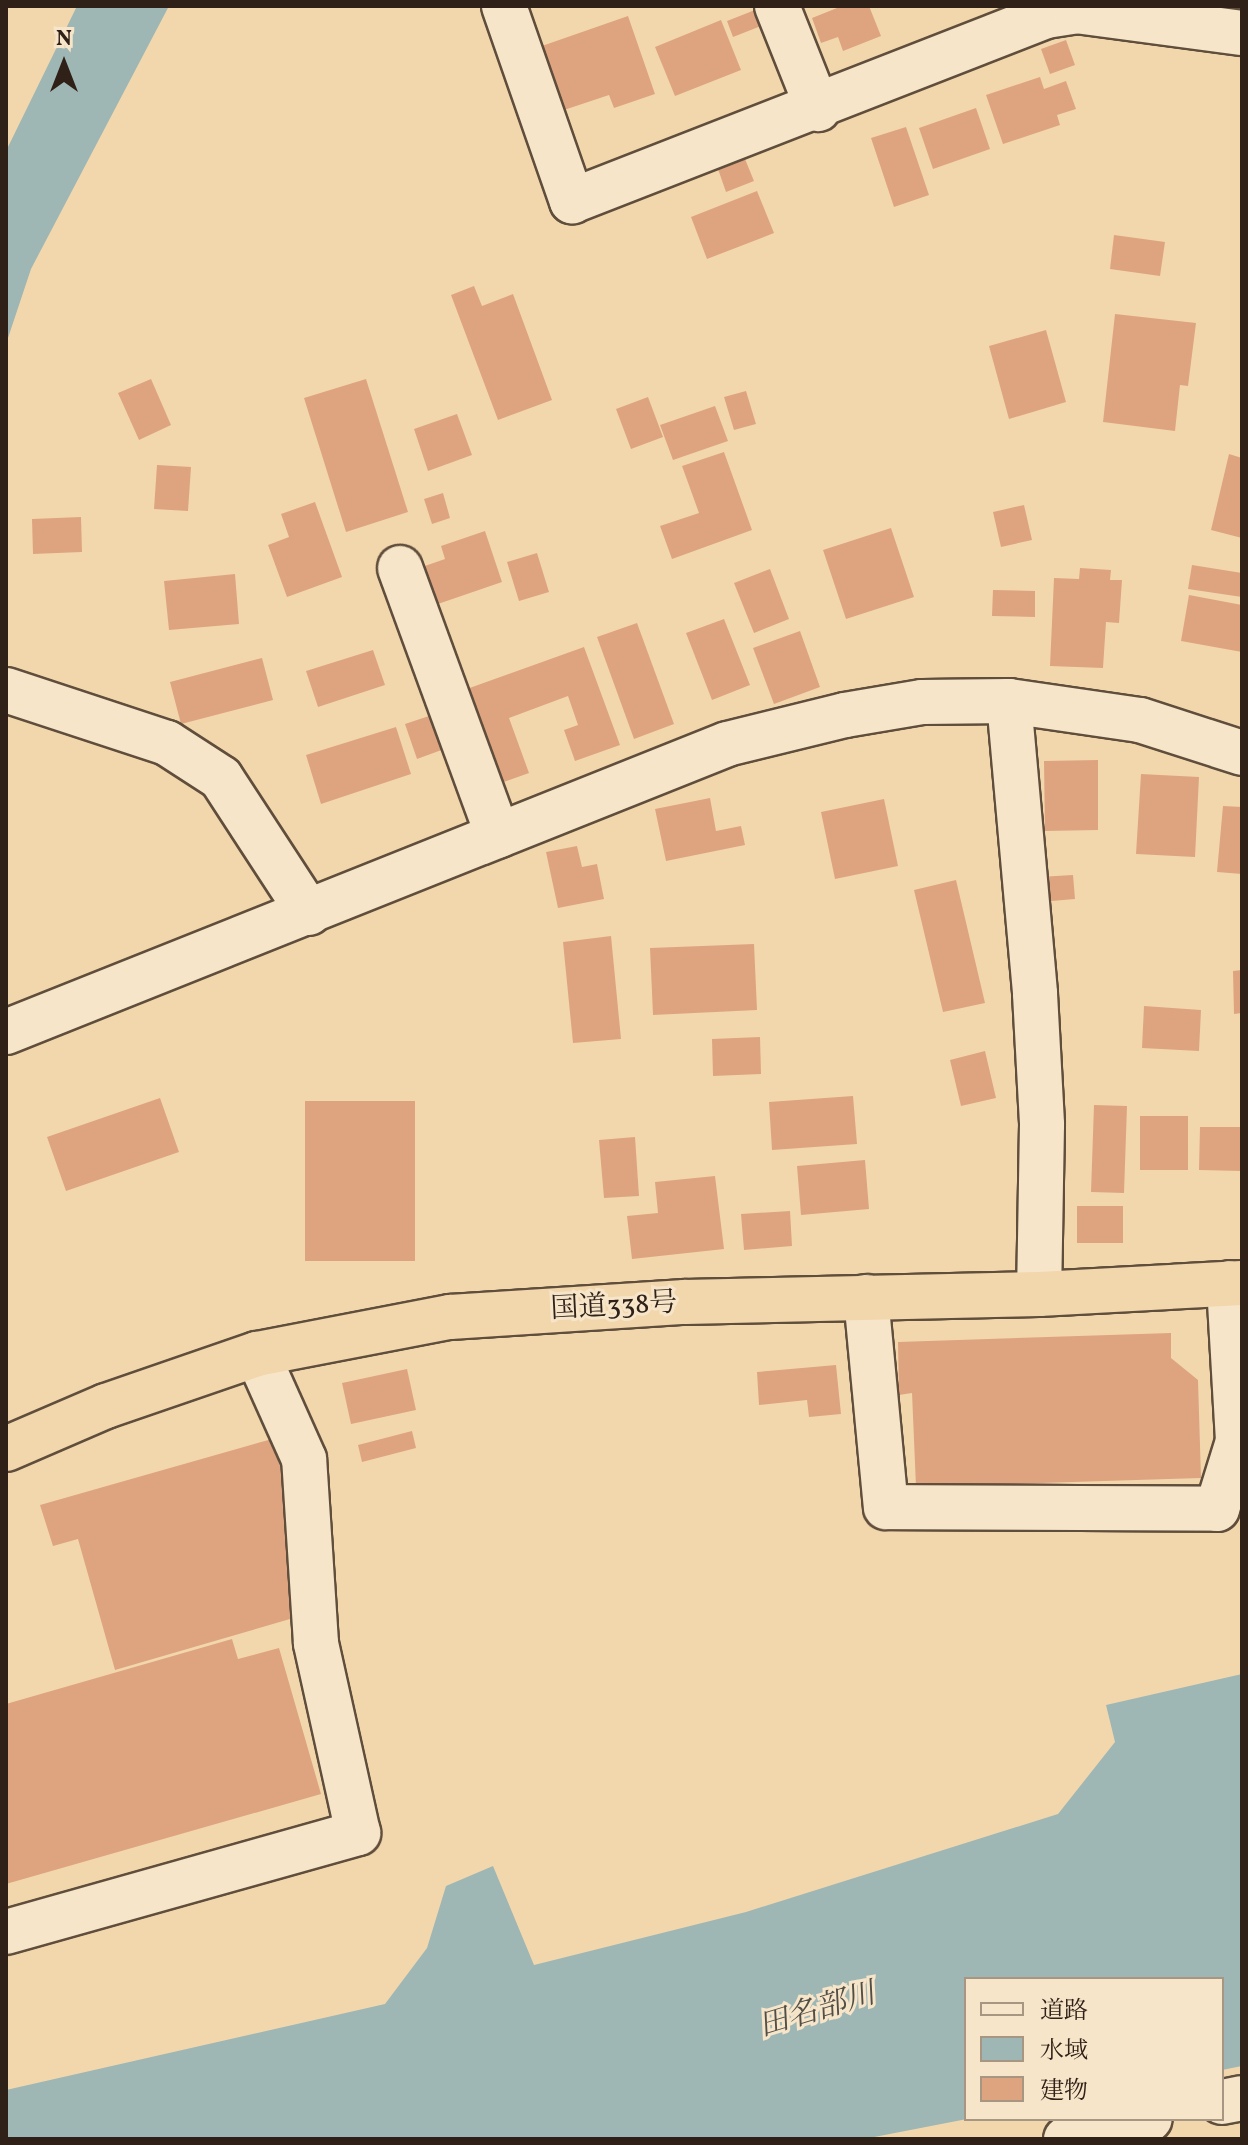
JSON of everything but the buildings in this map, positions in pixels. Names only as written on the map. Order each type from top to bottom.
[{"type":"highway","name":"国道338号","points":[[6,1449],[106,1406],[257,1354],[450,1317],[866,1297],[1039,1294],[1235,1283]]},
{"type":"street","points":[[504,6],[572,201],[818,109],[1046,16],[1077,11],[1242,33]]},
{"type":"street","points":[[777,6],[818,109]]},
{"type":"street","points":[[400,568],[498,836]]},
{"type":"street","points":[[6,690],[167,743],[221,778],[309,913]]},
{"type":"street","points":[[1009,701],[1036,1008],[1042,1125],[1039,1294]]},
{"type":"street","points":[[6,1032],[727,744],[922,702],[1009,701],[1140,720],[1242,753]]},
{"type":"street","points":[[866,1297],[886,1507],[1217,1509],[1238,1441],[1235,1283]]},
{"type":"street","points":[[6,1932],[358,1833],[316,1643],[304,1459],[257,1354]]},
{"type":"street","points":[[1067,2139],[1142,2121]]},
{"type":"water","points":[[77,6],[169,6],[31,269],[6,344],[6,151]]},
{"type":"water","name":"田名部川","points":[[1242,1674],[1242,2066],[1224,2070],[1224,1977],[964,1977],[964,2120],[864,2139],[6,2139],[6,2090],[385,2004],[427,1948],[446,1886],[493,1866],[534,1965],[746,1912],[1058,1814],[1115,1742],[1106,1705]]}]
